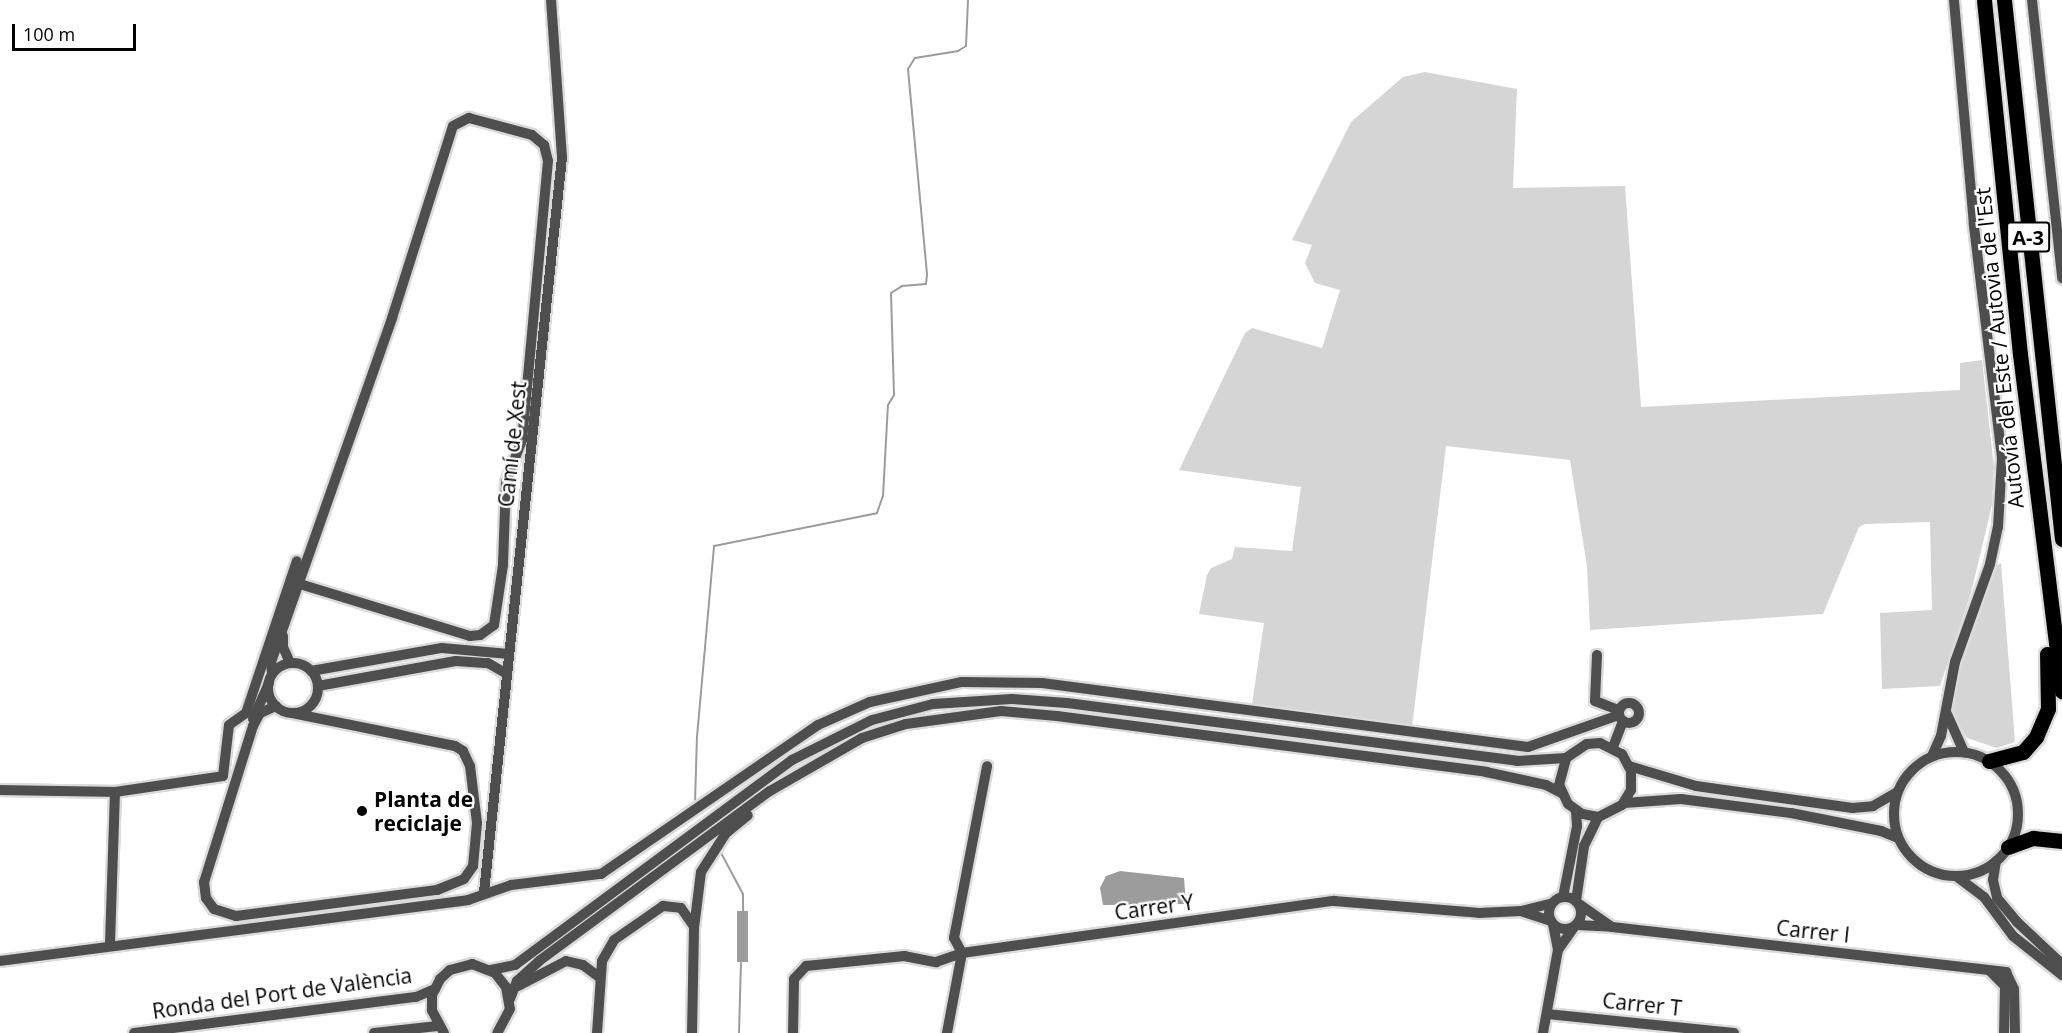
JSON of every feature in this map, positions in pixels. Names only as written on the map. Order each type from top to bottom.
[{"type":"highway","name":"Autovía del Este / Autovia de l'Est","points":[[1984,0],[2049,613],[2062,691]]},
{"type":"highway","name":"Autovía del Este / Autovia de l'Est","points":[[2004,0],[2014,122],[2062,540]]},
{"type":"highway","points":[[2056,473],[2062,494]]},
{"type":"highway","points":[[1989,761],[2023,752],[2036,737],[2048,709],[2045,635],[2049,613]]},
{"type":"highway","points":[[2008,847],[2033,838],[2062,841]]},
{"type":"street","name":"Camí de Xest","points":[[484,892],[562,157],[551,0]]},
{"type":"street","points":[[1932,756],[1946,712],[1955,662],[1994,545],[2002,458],[1974,225],[1954,0]]},
{"type":"street","points":[[2032,0],[2062,278]]},
{"type":"street","points":[[291,663],[270,679],[259,701],[204,882],[206,898],[214,909],[236,916],[437,890],[464,879],[473,866],[477,823],[470,766],[463,751],[455,746],[292,713],[276,706],[270,698],[270,679],[271,662],[284,633],[300,584],[453,126],[469,118],[532,135],[544,145],[548,161],[522,440],[506,482],[503,565],[494,625],[480,635],[470,636],[300,584]]},
{"type":"street","points":[[0,790],[116,792],[223,776],[228,725],[246,713],[297,561]]},
{"type":"street","points":[[284,633],[283,647],[291,663],[311,671],[442,648],[509,654]]},
{"type":"street","points":[[1597,655],[1595,701],[1621,715]]},
{"type":"street","points":[[318,686],[456,661],[488,663],[507,674]]},
{"type":"street","points":[[311,671],[318,686],[316,698],[324,718]]},
{"type":"street","points":[[0,961],[468,900],[484,892],[602,874],[818,725],[870,702],[962,682],[1042,683],[1528,747],[1621,715]]},
{"type":"street","points":[[292,713],[304,710],[316,698]]},
{"type":"street","points":[[491,970],[515,965],[792,760],[872,720],[933,704],[1012,699],[1067,703],[1517,762],[1566,758],[1587,744],[1613,747],[1629,765],[1696,786],[1852,808],[1873,806],[1897,792]]},
{"type":"street","points":[[253,726],[260,713],[276,706]]},
{"type":"street","points":[[497,1033],[507,1018],[512,993],[539,961],[809,766],[862,738],[906,724],[958,716],[1001,711],[1068,718],[1486,772],[1546,785],[1562,792],[1576,810],[1577,825],[1563,897]]},
{"type":"street","points":[[1946,712],[1964,752]]},
{"type":"street","points":[[1613,747],[1621,715]]},
{"type":"street","points":[[692,1033],[694,928],[701,872],[711,852],[726,834],[767,801],[857,747],[958,716]]},
{"type":"street","points":[[1956,876],[1977,872],[1996,861],[2008,847],[2017,824],[2016,800],[2007,778],[1989,761],[1964,752],[1932,756],[1911,770],[1897,792],[1893,815],[1898,838],[1912,858],[1925,867],[1956,876],[1984,897],[2013,936],[2062,975]]},
{"type":"street","points":[[1562,792],[1560,770],[1566,758]]},
{"type":"street","points":[[1576,810],[1598,816],[1611,813],[1624,803],[1631,790],[1629,765]]},
{"type":"street","points":[[947,1033],[962,953],[954,938],[987,766]]},
{"type":"street","points":[[110,945],[116,792]]},
{"type":"street","points":[[1624,803],[1681,799],[1791,813],[1881,831],[1898,838]]},
{"type":"street","points":[[1558,950],[1582,914],[1578,903],[1584,846],[1598,816]]},
{"type":"street","points":[[1996,861],[1993,880],[1997,898],[2016,922],[2062,964]]},
{"type":"street","points":[[1563,897],[1578,903]]},
{"type":"street","points":[[1543,1033],[1558,950],[1552,923],[1552,903],[1563,897]]},
{"type":"street","name":"Carrer Y","points":[[793,1033],[796,973],[806,966],[904,956],[936,962],[962,953],[1334,901],[1479,913],[1521,911],[1552,903]]},
{"type":"street","name":"Carrer I","points":[[1578,903],[1612,927]]},
{"type":"street","points":[[597,1033],[599,977],[606,950],[653,910],[672,905],[681,908],[694,928]]},
{"type":"street","name":"Carrer Y","points":[[1521,911],[1552,923]]},
{"type":"street","points":[[1552,923],[1565,929],[1575,926]]},
{"type":"street","name":"Carrer I","points":[[1575,926],[1612,927],[1987,970],[2009,976],[2016,1003],[2014,1033]]},
{"type":"street","points":[[512,993],[567,961],[584,964],[599,977]]},
{"type":"street","points":[[374,1033],[441,1029],[432,1010],[435,989],[440,979],[458,966],[472,964],[491,970],[512,993]]},
{"type":"street","points":[[1987,970],[1997,975],[2005,986],[2004,1033]]},
{"type":"street","name":"Ronda del Port de València","points":[[134,1033],[416,997],[435,989]]},
{"type":"street","name":"Carrer T","points":[[1546,1014],[1734,1033]]},
{"type":"shaded area","points":[[1425,72],[1517,89],[1513,188],[1625,186],[1641,407],[1960,390],[1960,363],[1982,360],[1994,467],[1992,505],[1971,593],[1940,686],[1882,689],[1880,613],[1932,610],[1930,522],[1865,524],[1859,527],[1823,614],[1590,630],[1587,566],[1570,460],[1446,446],[1412,727],[1252,704],[1264,623],[1199,614],[1207,575],[1211,568],[1232,559],[1235,547],[1292,551],[1301,487],[1179,470],[1245,333],[1252,328],[1322,348],[1340,290],[1315,283],[1305,263],[1312,245],[1292,240],[1351,122],[1403,77]]},
{"type":"shaded area","points":[[2001,563],[2015,742],[1997,748],[1967,738],[1954,716],[1953,701],[1962,662],[1996,566]]},
{"type":"shaded area","points":[[1120,871],[1184,878],[1186,904],[1103,905],[1100,888],[1106,876]]},
{"type":"shaded area","points":[[737,911],[748,911],[748,962],[737,962]]},
{"type":"waterway","points":[[695,803],[697,737],[714,546],[877,513],[883,496],[888,405],[894,395],[891,293],[902,286],[926,284],[927,274],[908,69],[915,58],[958,51],[966,46],[968,0]]},
{"type":"waterway","points":[[720,851],[743,894],[743,911]]},
{"type":"waterway","points":[[739,1033],[741,963]]},
{"type":"place","name":"Planta de reciclaje","points":[[362,811]]}]
